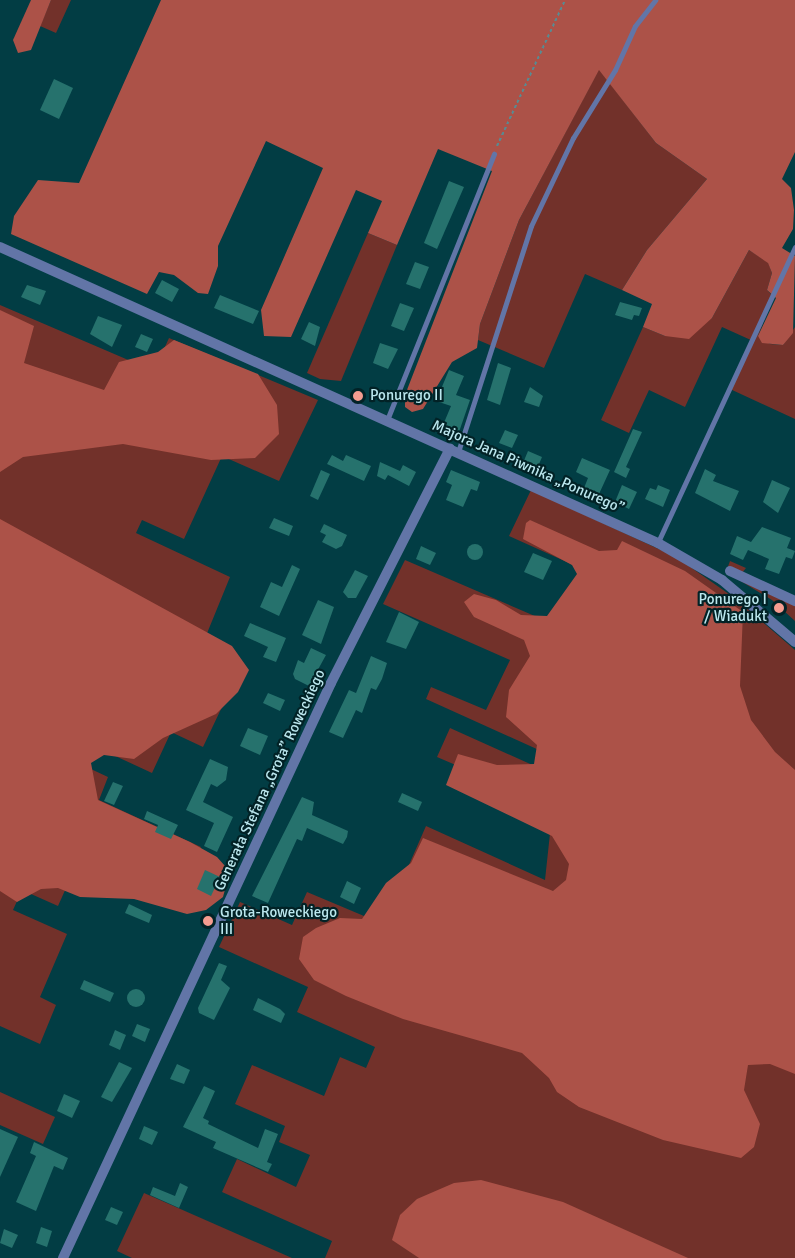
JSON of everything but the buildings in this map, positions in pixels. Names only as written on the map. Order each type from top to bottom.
[{"type":"street","name":"Majora Jana Piwnika „Ponurego”","points":[[0,247],[658,543],[722,580],[795,642]]},
{"type":"street","name":"Generała Stefana „Grota” Roweckiego","points":[[63,1258],[331,682],[454,450]]},
{"type":"street","points":[[730,571],[795,601]]},
{"type":"lane","points":[[454,450],[531,226],[573,138],[615,70],[635,26],[655,0]]},
{"type":"lane","points":[[387,420],[494,154]]},
{"type":"lane","points":[[658,543],[795,247]]},
{"type":"path","points":[[494,154],[565,0]]},
{"type":"shaded area","points":[[31,0],[51,0],[31,50],[18,53],[13,40]]},
{"type":"shaded area","points":[[51,0],[71,0],[56,33],[40,26]]},
{"type":"shaded area","points":[[161,0],[795,0],[795,152],[782,179],[791,188],[794,210],[793,229],[782,248],[795,256],[793,333],[783,345],[762,343],[758,336],[776,298],[767,290],[772,273],[768,263],[749,250],[712,318],[689,339],[665,336],[643,327],[652,304],[622,290],[647,250],[707,179],[656,143],[599,70],[519,220],[480,324],[477,348],[452,362],[423,409],[412,412],[405,407],[405,395],[492,171],[438,149],[397,245],[368,233],[382,201],[356,190],[291,337],[264,336],[261,310],[323,168],[266,141],[218,246],[218,266],[208,294],[198,293],[174,275],[159,272],[147,294],[11,234],[14,216],[38,180],[79,183]]},
{"type":"shaded area","points":[[599,69],[656,143],[707,179],[647,250],[622,290],[585,274],[544,368],[478,340],[480,324],[519,220]]},
{"type":"shaded area","points":[[368,233],[397,245],[341,381],[320,379],[307,373]]},
{"type":"shaded area","points":[[749,250],[768,262],[772,273],[767,290],[773,296],[758,336],[770,344],[783,345],[795,327],[795,419],[730,389],[753,341],[722,327],[685,407],[649,390],[629,433],[601,420],[643,327],[665,336],[712,318]]},
{"type":"shaded area","points":[[0,305],[154,371],[169,338],[318,400],[279,481],[222,456],[184,539],[142,520],[136,533],[230,577],[201,648],[241,667],[203,747],[171,732],[152,773],[57,729],[48,749],[108,777],[99,800],[201,847],[174,904],[79,859],[58,906],[22,890],[13,910],[67,934],[40,997],[56,1005],[40,1044],[0,1026]]},
{"type":"shaded area","points":[[0,310],[34,326],[24,363],[104,390],[119,362],[158,352],[174,340],[258,374],[277,405],[279,434],[255,458],[211,460],[123,444],[23,457],[0,472]]},
{"type":"shaded area","points":[[531,490],[676,557],[736,599],[795,650],[795,1258],[325,1258],[332,1241],[222,1192],[237,1159],[296,1187],[310,1155],[279,1142],[285,1126],[235,1104],[252,1065],[324,1096],[340,1057],[366,1068],[375,1047],[297,1012],[308,987],[219,947],[240,902],[292,925],[307,892],[383,924],[426,826],[545,880],[551,824],[493,781],[437,757],[450,728],[586,789],[592,774],[426,699],[431,687],[486,710],[510,660],[383,604],[405,560],[565,629],[589,572],[509,536]]},
{"type":"shaded area","points":[[0,519],[232,646],[249,670],[238,692],[216,714],[163,738],[134,759],[104,755],[91,763],[98,800],[190,842],[217,857],[225,866],[228,878],[223,897],[206,910],[187,914],[134,899],[80,897],[58,888],[41,889],[17,902],[0,891]]},
{"type":"shaded area","points":[[530,520],[599,551],[617,550],[622,541],[685,571],[743,612],[740,686],[751,720],[775,752],[795,770],[795,1074],[770,1064],[748,1065],[744,1090],[760,1124],[754,1147],[741,1158],[663,1140],[579,1107],[557,1092],[549,1078],[522,1053],[403,1019],[346,996],[314,980],[299,959],[303,937],[316,928],[340,918],[362,919],[386,883],[411,863],[423,838],[553,891],[566,880],[569,864],[552,836],[446,785],[458,754],[497,765],[534,764],[537,745],[506,717],[509,690],[530,656],[524,640],[474,617],[464,602],[474,594],[496,600],[521,615],[547,616],[577,574],[572,565],[523,539],[526,523]]},
{"type":"shaded area","points":[[730,561],[746,568],[742,573],[795,606],[795,621],[772,600],[726,572]]},
{"type":"shaded area","points":[[0,1092],[55,1117],[43,1144],[0,1125]]},
{"type":"shaded area","points":[[481,1180],[563,1202],[688,1258],[419,1258],[392,1240],[400,1215],[417,1199],[454,1183]]},
{"type":"shaded area","points":[[144,1193],[292,1258],[132,1258],[117,1251]]},
{"type":"place","name":"Ponurego II","points":[[358,396]]},
{"type":"place","name":"Ponurego I / Wiadukt","points":[[779,608]]},
{"type":"place","name":"Grota-Roweckiego III","points":[[208,921]]}]
